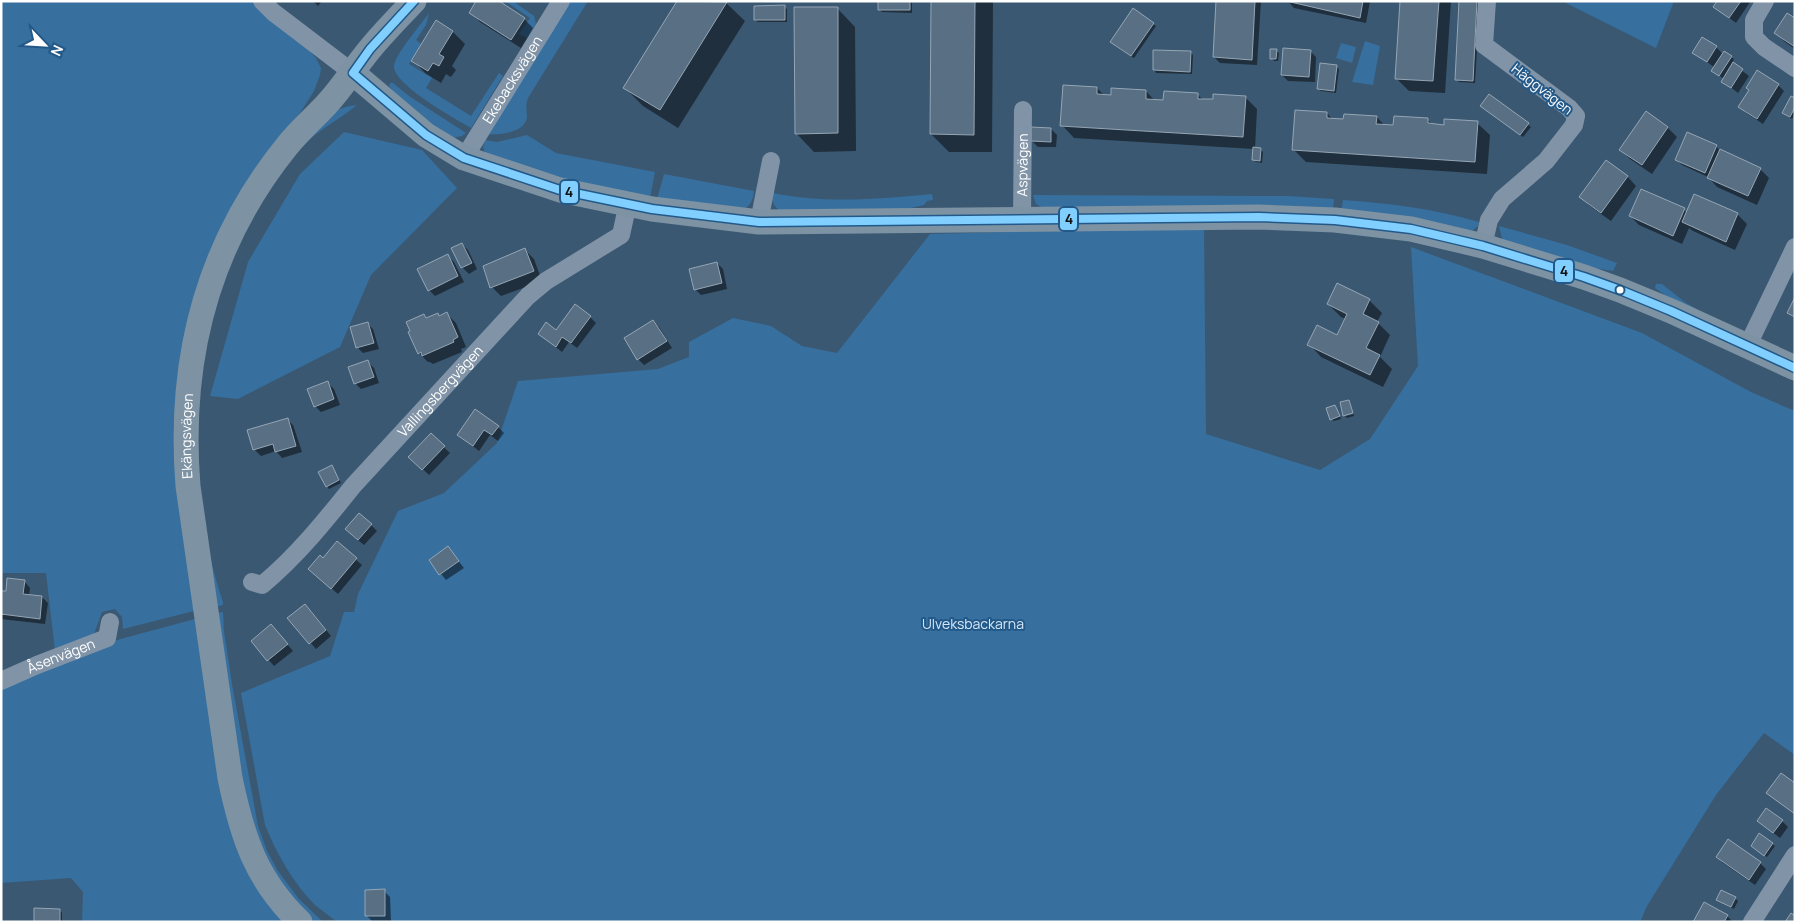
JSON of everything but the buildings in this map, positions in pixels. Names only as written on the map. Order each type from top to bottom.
[{"type":"street","points":[[262,1],[272,12],[353,73],[426,135],[464,158],[560,190],[661,210],[759,222],[1259,217],[1335,220],[1411,229],[1484,246],[1584,277],[1671,311],[1795,368]]},
{"type":"street","name":"Ekängsvägen","points":[[300,922],[272,890],[256,865],[243,834],[236,809],[188,486],[185,451],[189,375],[196,338],[213,276],[226,243],[253,192],[305,125],[325,106],[353,73],[370,49],[414,1]]},
{"type":"street","name":"Ekebacksvägen","points":[[464,158],[561,1]]},
{"type":"street","name":"Häggvägen","points":[[1484,246],[1489,220],[1502,199],[1546,161],[1574,125],[1576,116],[1569,108],[1484,45],[1487,1]]},
{"type":"street","points":[[1765,1],[1754,20],[1754,37],[1764,47],[1795,68]]},
{"type":"street","name":"Aspvägen","points":[[1022,220],[1023,110]]},
{"type":"street","points":[[759,222],[771,161]]},
{"type":"street","name":"Vallingsbergvägen","points":[[252,582],[262,585],[283,567],[334,511],[353,486],[528,296],[546,281],[621,235],[628,203]]},
{"type":"street","points":[[1747,347],[1795,247]]},
{"type":"street","name":"Åsenvägen","points":[[1,681],[107,638],[110,622]]},
{"type":"street","points":[[1752,922],[1795,855]]},
{"type":"green space","points":[[1,1],[252,1],[308,49],[316,58],[321,68],[314,91],[300,113],[256,170],[193,306],[194,611],[123,629],[122,617],[115,609],[102,612],[94,634],[55,651],[46,573],[1,573]]},
{"type":"green space","points":[[505,1],[513,1],[534,16],[536,24],[527,38],[519,34],[530,18]]},
{"type":"green space","points":[[569,1],[588,1],[528,98],[525,123],[510,132],[485,134]]},
{"type":"green space","points":[[1562,1],[1674,1],[1656,48]]},
{"type":"green space","points":[[429,13],[426,25],[416,40],[421,44],[409,64],[432,78],[426,88],[471,116],[499,73],[503,76],[471,128],[413,91],[396,73],[394,65],[399,54]]},
{"type":"green space","points":[[1365,41],[1380,46],[1373,85],[1352,82]]},
{"type":"green space","points":[[1341,43],[1356,47],[1352,63],[1336,58]]},
{"type":"green space","points":[[390,83],[393,83],[409,96],[466,133],[462,136],[451,138],[443,133],[402,101],[389,86]]},
{"type":"green space","points":[[357,105],[317,134],[295,154],[260,203],[233,256],[214,311],[202,369],[197,427],[199,486],[208,545],[223,602],[223,605],[216,607],[198,498],[194,461],[193,421],[196,382],[203,343],[213,306],[226,269],[242,233],[261,199],[290,157],[305,137],[324,119],[345,107]]},
{"type":"green space","points":[[344,132],[422,150],[457,188],[371,275],[340,347],[238,399],[210,396],[248,262],[300,174]]},
{"type":"green space","points":[[527,135],[556,153],[655,172],[650,198],[534,174],[486,156],[483,147],[485,140],[497,142]]},
{"type":"green space","points":[[664,174],[754,191],[753,198],[749,205],[741,212],[657,199]]},
{"type":"green space","points":[[773,193],[832,199],[873,199],[932,194],[933,200],[927,201],[924,205],[885,214],[780,211],[772,199]]},
{"type":"green space","points":[[1033,195],[1288,196],[1334,199],[1333,210],[1045,209],[1036,204]]},
{"type":"green space","points":[[1343,200],[1411,207],[1479,222],[1478,226],[1471,232],[1341,211]]},
{"type":"green space","points":[[1499,226],[1567,245],[1617,263],[1613,271],[1581,266],[1506,243],[1502,238]]},
{"type":"green space","name":"Ulveksbackarna","points":[[1204,227],[1206,434],[1320,470],[1370,439],[1418,366],[1411,247],[1642,333],[1751,392],[1795,411],[1795,755],[1764,733],[1716,795],[1647,906],[1640,922],[337,922],[315,905],[293,878],[280,857],[265,825],[241,693],[330,656],[344,612],[354,612],[358,594],[398,511],[444,493],[497,443],[518,381],[658,369],[689,357],[689,342],[733,318],[771,326],[802,346],[837,353],[930,234]]},
{"type":"green space","points":[[1656,284],[1662,284],[1686,303],[1713,318],[1681,307],[1655,288]]},
{"type":"green space","points":[[223,612],[232,684],[258,826],[267,851],[278,871],[299,899],[323,922],[312,922],[285,893],[245,812],[216,613]]},
{"type":"green space","points":[[195,619],[223,789],[287,922],[82,922],[83,892],[71,878],[1,883],[1,686],[82,651]]},
{"type":"transit line","name":"4","points":[[353,73],[370,49],[414,1]]},
{"type":"transit line","name":"4","points":[[353,73],[426,135],[464,158],[560,190],[652,209],[759,222],[1259,217],[1335,220],[1411,229],[1483,246],[1620,290],[1671,311],[1795,368]]}]
